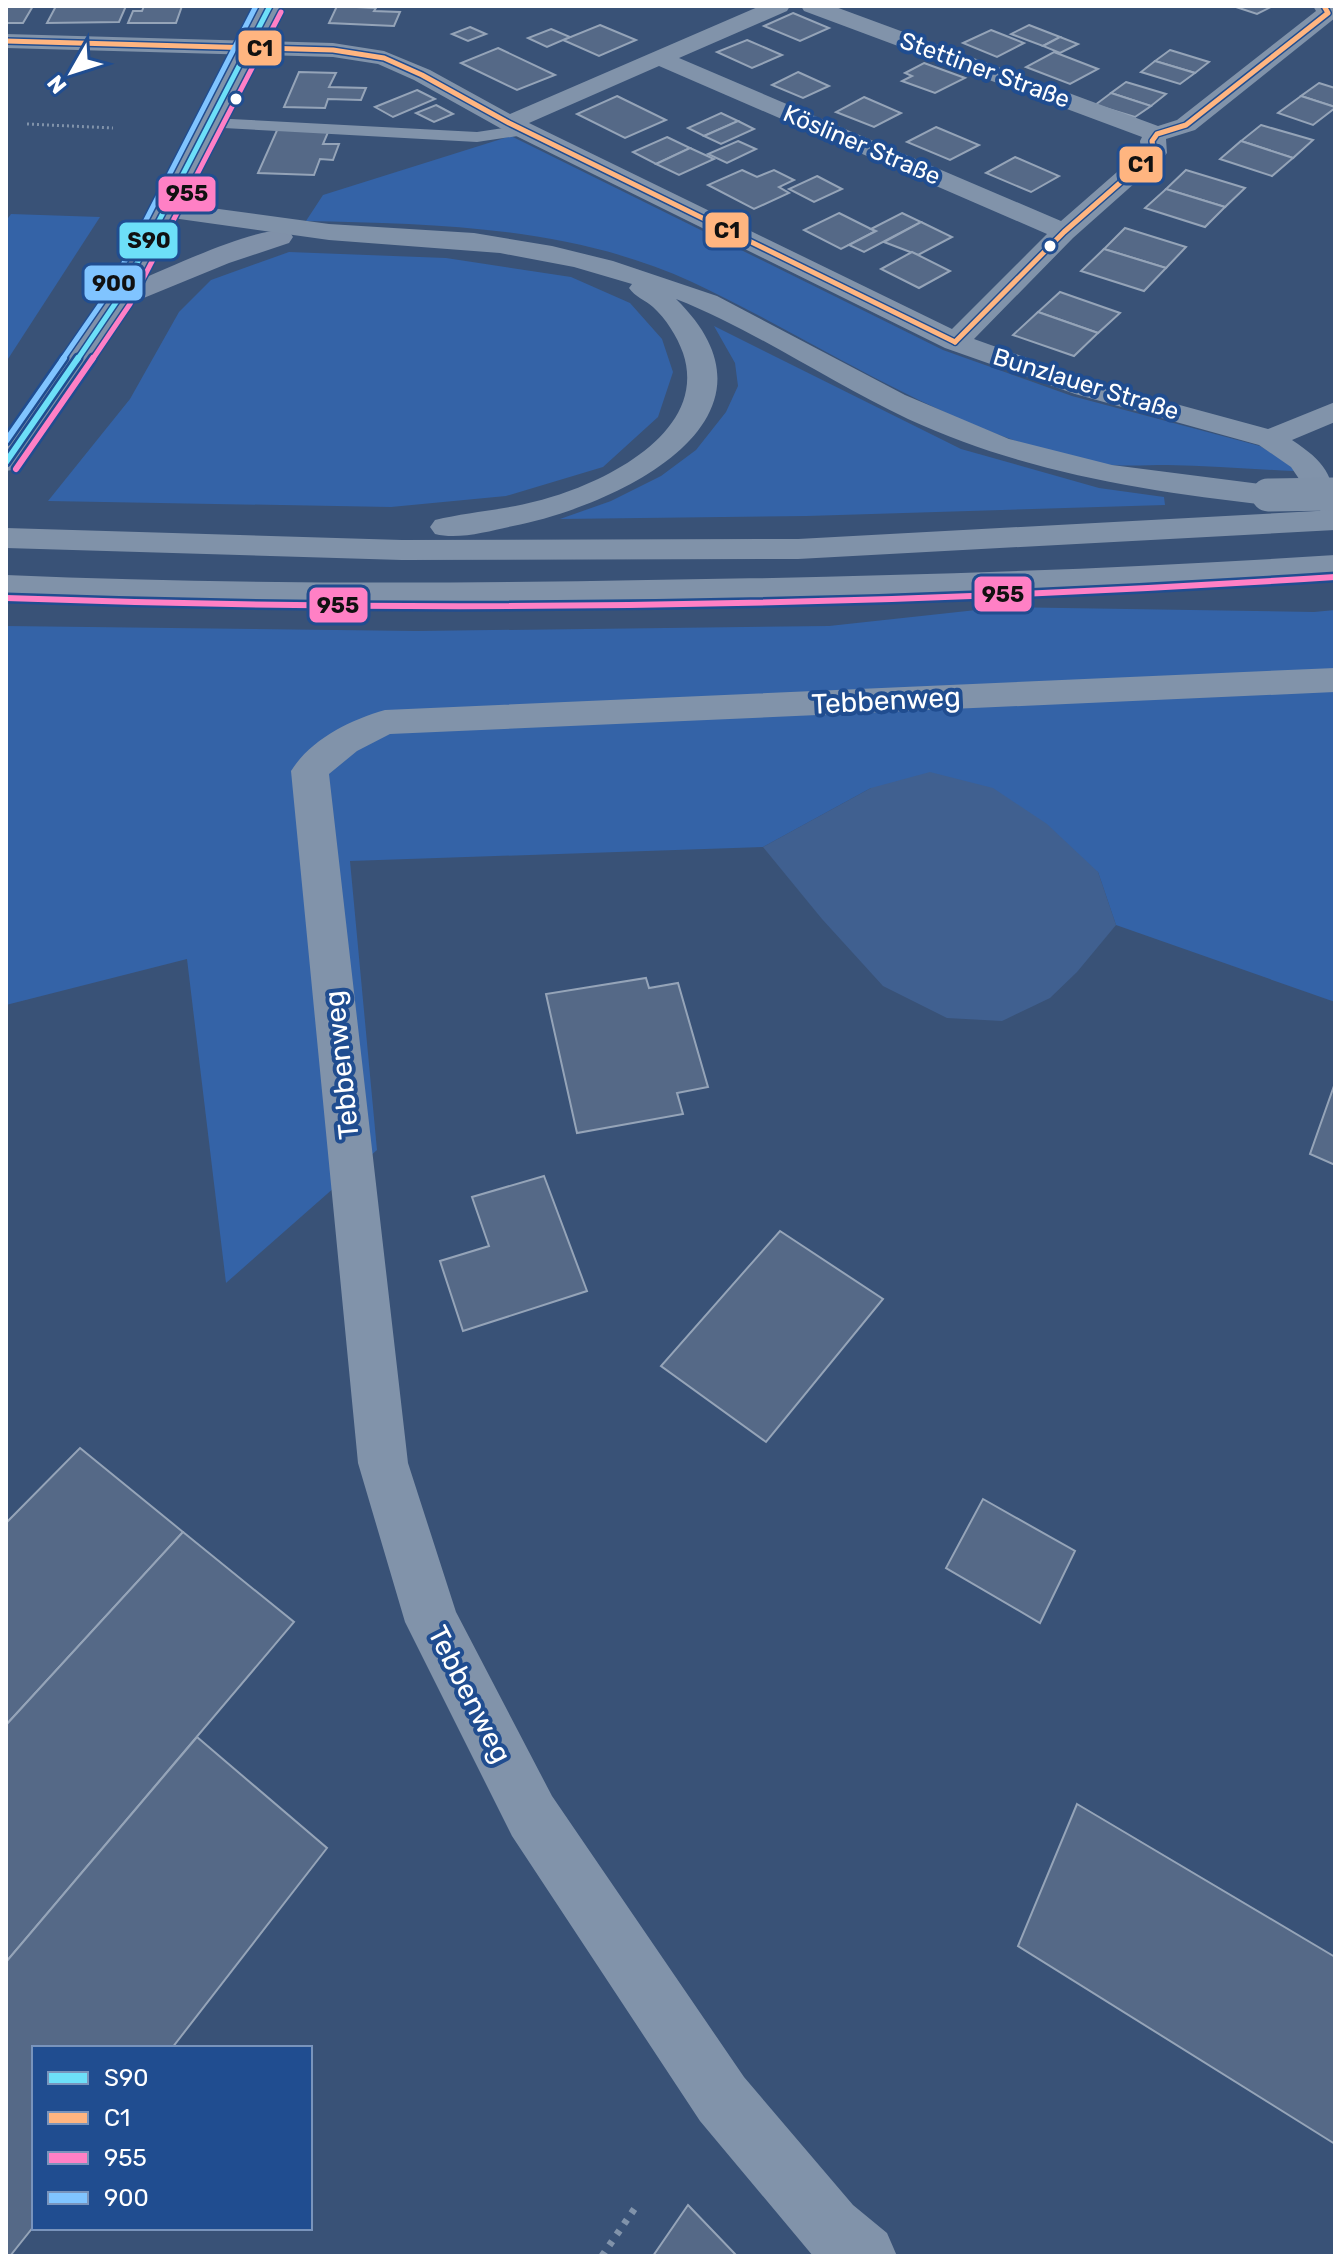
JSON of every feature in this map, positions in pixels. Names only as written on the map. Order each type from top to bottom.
[{"type":"highway","points":[[161,222],[201,212],[329,232],[518,247],[602,266],[681,291],[739,317],[875,392],[961,432],[1017,452],[1077,469],[1335,520]]},
{"type":"highway","points":[[161,222],[280,237],[329,232]]},
{"type":"highway","points":[[126,542],[182,525],[460,525],[506,519],[566,503],[629,475],[673,443],[701,407],[703,364],[685,327],[665,300],[602,266]]},
{"type":"highway","points":[[7,538],[402,550],[798,549],[1272,509],[1335,494]]},
{"type":"highway","points":[[6,586],[166,594],[461,594],[860,588],[1335,565]]},
{"type":"main road","points":[[6,462],[119,298],[161,222]]},
{"type":"main road","points":[[119,298],[219,257],[280,237]]},
{"type":"street","points":[[161,222],[270,6]]},
{"type":"street","points":[[517,126],[659,58],[779,6]]},
{"type":"street","name":"Stettiner Straße","points":[[812,6],[1157,134]]},
{"type":"street","points":[[955,342],[1064,232],[1154,153],[1152,141],[1157,134],[1186,125],[1328,13],[1324,6]]},
{"type":"street","name":"Bunzlauer Straße","points":[[6,41],[333,50],[384,58],[955,342],[1085,388],[1270,439]]},
{"type":"street","name":"Kösliner Straße","points":[[659,58],[1064,232]]},
{"type":"street","points":[[1270,439],[1335,411]]},
{"type":"street","points":[[1270,439],[1302,461],[1335,509]]},
{"type":"street","name":"Tebbenweg","points":[[864,2256],[830,2228],[722,2099],[532,1816],[432,1622],[383,1463],[310,771],[331,749],[355,734],[385,722],[1335,680]]},
{"type":"lane","points":[[211,123],[477,137],[517,126]]},
{"type":"path","points":[[27,124],[113,128]]},
{"type":"path","points":[[602,2256],[635,2208]]},
{"type":"shaded area","points":[[511,136],[943,350],[1072,396],[1260,446],[1291,465],[1294,471],[1112,465],[1041,449],[938,409],[692,282],[646,263],[599,249],[551,239],[454,227],[306,221],[323,195]]},
{"type":"shaded area","points":[[11,214],[100,217],[6,362],[6,221]]},
{"type":"shaded area","points":[[289,252],[446,258],[571,277],[630,303],[662,339],[673,372],[658,417],[603,467],[506,496],[391,507],[48,501],[130,399],[179,312],[211,280]]},
{"type":"shaded area","points":[[714,326],[961,449],[1099,488],[1164,497],[1165,505],[807,516],[560,519],[611,501],[661,476],[696,450],[726,412],[738,386],[735,363]]},
{"type":"shaded area","points":[[1004,607],[1335,610],[1335,1002],[1116,925],[1098,872],[871,788],[763,847],[350,861],[377,1150],[226,1283],[187,959],[6,1005],[6,626],[417,631],[829,626]]},
{"type":"shaded area","points":[[930,772],[993,788],[1047,824],[1098,872],[1116,925],[1077,972],[1050,998],[1002,1021],[947,1018],[883,986],[763,847],[871,788]]},
{"type":"building","points":[[6,6],[33,6],[23,23],[6,23]]},
{"type":"building","points":[[56,6],[126,6],[119,22],[47,23]]},
{"type":"building","points":[[144,6],[182,6],[176,23],[128,23],[133,11],[142,11]]},
{"type":"building","points":[[337,6],[400,12],[394,26],[329,23]]},
{"type":"building","points":[[1233,6],[1273,6],[1257,14]]},
{"type":"building","points":[[793,13],[829,28],[800,41],[764,26]]},
{"type":"building","points":[[600,25],[636,40],[599,56],[563,40]]},
{"type":"building","points":[[1029,25],[1060,37],[1043,46],[1011,34]]},
{"type":"building","points":[[470,27],[486,34],[468,41],[452,34]]},
{"type":"building","points":[[551,29],[570,37],[547,47],[528,38]]},
{"type":"building","points":[[991,30],[1024,43],[997,57],[963,43]]},
{"type":"building","points":[[1060,37],[1078,44],[1060,53],[1043,46]]},
{"type":"building","points":[[747,40],[782,55],[752,68],[717,52]]},
{"type":"building","points":[[498,48],[555,75],[517,90],[461,63]]},
{"type":"building","points":[[1170,50],[1209,62],[1195,73],[1155,61]]},
{"type":"building","points":[[1054,52],[1098,69],[1070,84],[1026,67]]},
{"type":"building","points":[[1155,61],[1195,73],[1180,84],[1141,72]]},
{"type":"building","points":[[924,63],[965,78],[935,93],[902,81],[912,76],[905,73]]},
{"type":"building","points":[[299,72],[336,73],[329,87],[366,88],[361,100],[328,99],[325,108],[284,107]]},
{"type":"building","points":[[798,72],[829,86],[803,98],[772,85]]},
{"type":"building","points":[[1126,82],[1166,94],[1151,106],[1111,93]]},
{"type":"building","points":[[1319,83],[1335,88],[1335,107],[1301,96]]},
{"type":"building","points":[[417,90],[435,99],[393,117],[375,107]]},
{"type":"building","points":[[1111,93],[1151,106],[1135,117],[1095,105]]},
{"type":"building","points":[[617,96],[666,120],[625,138],[577,114]]},
{"type":"building","points":[[1301,96],[1335,108],[1313,125],[1278,113]]},
{"type":"building","points":[[864,97],[901,113],[874,127],[836,112]]},
{"type":"building","points":[[436,105],[453,114],[434,122],[416,113]]},
{"type":"building","points":[[721,113],[738,121],[704,136],[688,128]]},
{"type":"building","points":[[738,121],[754,129],[721,144],[704,136]]},
{"type":"building","points":[[1261,125],[1313,140],[1293,158],[1241,141]]},
{"type":"building","points":[[936,127],[979,145],[950,160],[907,142]]},
{"type":"building","points":[[278,128],[329,130],[323,144],[339,144],[333,160],[320,159],[314,175],[258,173]]},
{"type":"building","points":[[667,137],[690,148],[656,164],[633,152]]},
{"type":"building","points":[[738,141],[756,149],[727,163],[708,154]]},
{"type":"building","points":[[1241,141],[1293,158],[1272,176],[1220,159]]},
{"type":"building","points":[[690,148],[714,159],[679,175],[656,164]]},
{"type":"building","points":[[1015,157],[1059,176],[1031,192],[986,173]]},
{"type":"building","points":[[742,170],[757,177],[774,170],[794,180],[779,187],[789,193],[754,209],[708,185]]},
{"type":"building","points":[[1186,170],[1245,188],[1225,207],[1166,189]]},
{"type":"building","points":[[817,176],[842,189],[814,202],[789,189]]},
{"type":"building","points":[[1166,189],[1225,207],[1205,227],[1145,208]]},
{"type":"building","points":[[839,213],[876,231],[841,249],[804,230]]},
{"type":"building","points":[[902,213],[921,222],[864,252],[849,245],[876,231],[871,229]]},
{"type":"building","points":[[921,222],[952,237],[918,255],[884,242]]},
{"type":"building","points":[[1125,228],[1186,247],[1166,268],[1104,249]]},
{"type":"building","points":[[1104,249],[1166,268],[1144,291],[1081,271]]},
{"type":"building","points":[[912,252],[950,271],[919,288],[881,269]]},
{"type":"building","points":[[1060,292],[1120,313],[1098,333],[1038,312]]},
{"type":"building","points":[[1038,312],[1098,333],[1074,356],[1013,335]]},
{"type":"building","points":[[646,978],[649,988],[678,983],[708,1087],[677,1093],[683,1114],[577,1133],[546,994]]},
{"type":"building","points":[[1335,1083],[1335,1165],[1310,1154]]},
{"type":"building","points":[[544,1176],[587,1291],[463,1331],[440,1261],[489,1246],[472,1197]]},
{"type":"building","points":[[780,1231],[883,1299],[766,1442],[661,1366]]},
{"type":"building","points":[[80,1448],[183,1532],[6,1725],[6,1523]]},
{"type":"building","points":[[983,1499],[1075,1551],[1040,1623],[946,1568]]},
{"type":"building","points":[[183,1532],[294,1622],[6,1962],[6,1725]]},
{"type":"building","points":[[197,1737],[327,1848],[174,2046],[32,2046],[32,2228],[10,2256],[6,2256],[6,1962]]},
{"type":"building","points":[[1077,1804],[1335,1957],[1335,2144],[1018,1946]]},
{"type":"building","points":[[688,2205],[737,2256],[653,2256]]},
{"type":"transit line","name":"900","points":[[6,441],[109,292],[256,6]]},
{"type":"transit line","name":"S90","points":[[6,462],[119,298],[270,6]]},
{"type":"transit line","name":"C1","points":[[955,342],[1064,232],[1154,153],[1152,141],[1157,134],[1186,125],[1328,13],[1324,6]]},
{"type":"transit line","name":"955","points":[[16,469],[130,304],[281,12]]},
{"type":"transit line","name":"C1","points":[[6,41],[333,50],[384,58],[422,75],[509,123],[955,342]]},
{"type":"transit line","name":"955","points":[[6,598],[326,605],[647,603],[991,594],[1335,577]]}]
